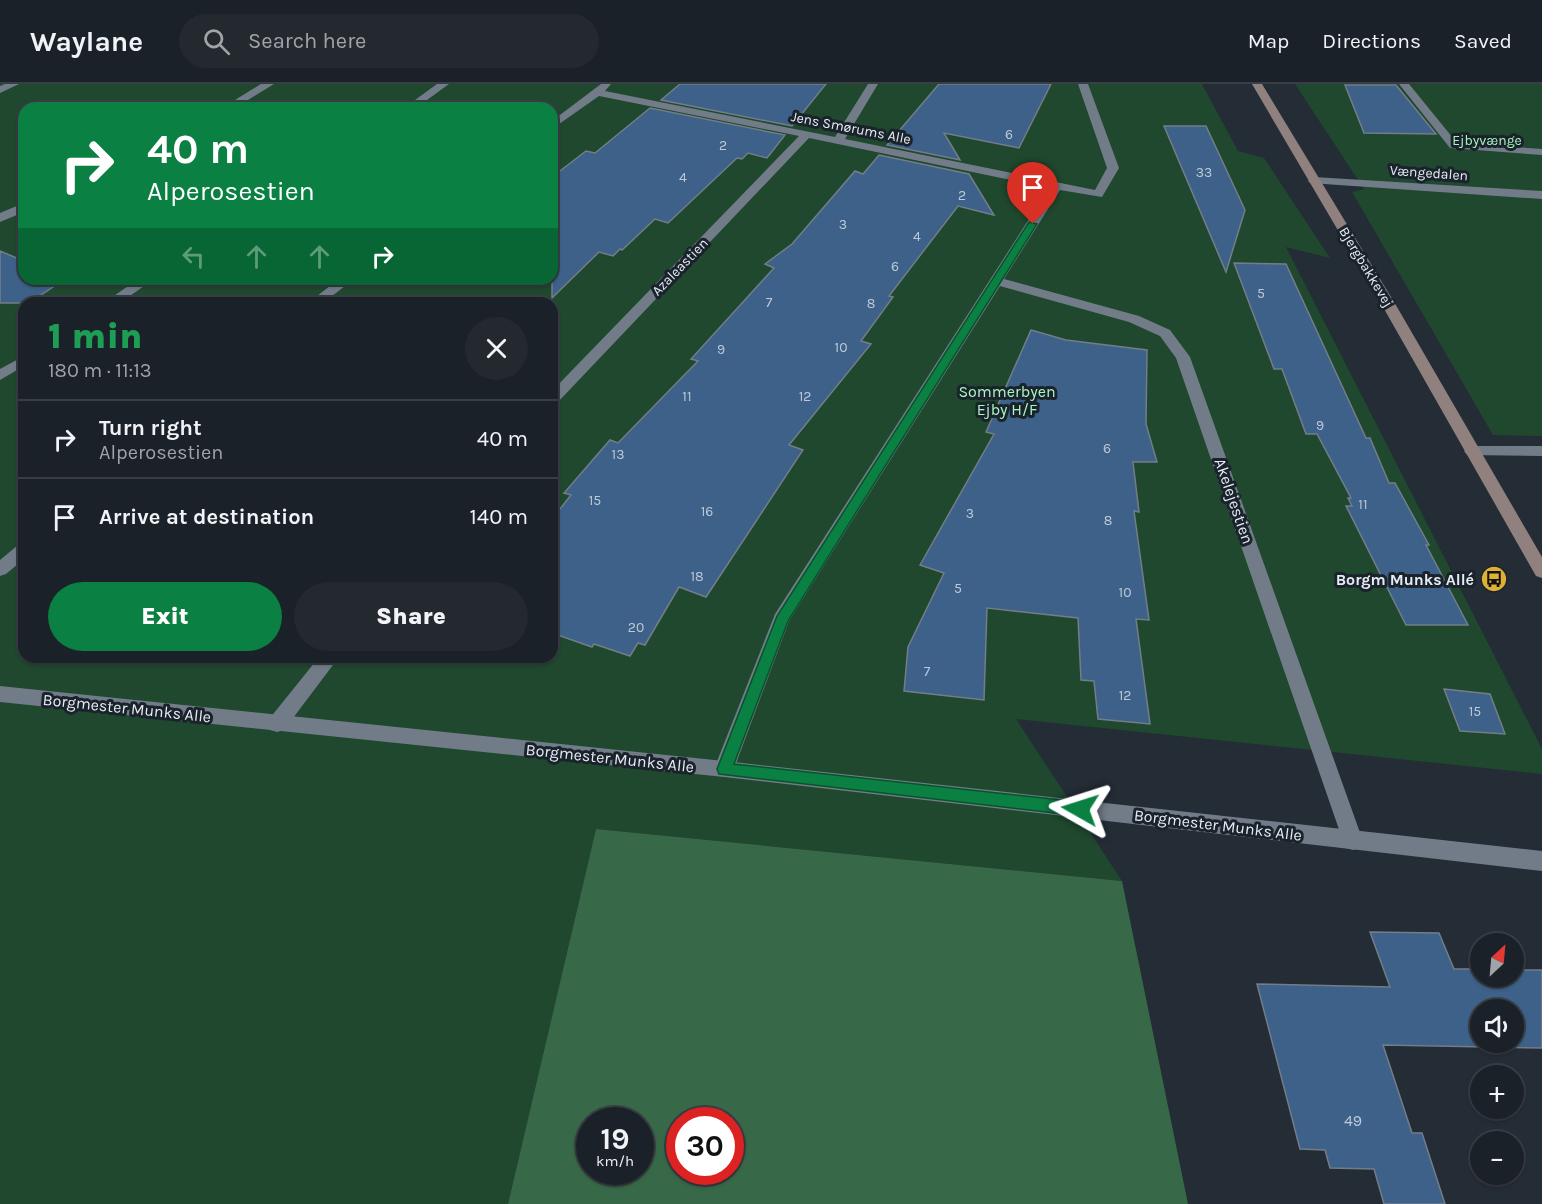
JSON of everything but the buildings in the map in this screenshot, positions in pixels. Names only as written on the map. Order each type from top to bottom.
[{"type":"street","points":[[0,90],[14,84]]},
{"type":"street","points":[[238,102],[269,84]]},
{"type":"street","points":[[418,102],[444,84]]},
{"type":"street","points":[[558,121],[607,84]]},
{"type":"street","points":[[838,141],[873,84]]},
{"type":"street","name":"Jens Smørums Alle","points":[[597,92],[1098,194],[1113,168],[1083,84]]},
{"type":"street","name":"Bjergbakkevej","points":[[1257,84],[1542,572]]},
{"type":"street","name":"Vængedalen","points":[[1404,84],[1454,146],[1542,152]]},
{"type":"street","name":"Azaleastien","points":[[558,393],[807,134]]},
{"type":"street","name":"Vængedalen","points":[[1314,180],[1542,195]]},
{"type":"street","points":[[724,769],[781,619],[1057,185]]},
{"type":"street","points":[[0,218],[18,210]]},
{"type":"street","name":"Akelejestien","points":[[997,281],[1134,319],[1165,333],[1183,357],[1353,841]]},
{"type":"street","points":[[120,297],[138,285]]},
{"type":"street","points":[[323,297],[339,285]]},
{"type":"street","points":[[0,375],[18,364]]},
{"type":"street","points":[[1472,451],[1542,451]]},
{"type":"street","points":[[0,570],[18,554]]},
{"type":"street","points":[[277,724],[325,663]]},
{"type":"street","name":"Borgmester Munks Alle","points":[[0,694],[724,769],[1542,861]]},
{"type":"green space","name":"Sommerbyen Ejby H/F","points":[[0,84],[1202,84],[1238,151],[1264,158],[1330,258],[1286,247],[1542,749],[1542,774],[1016,719],[1122,881],[596,829],[508,1204],[0,1204]]},
{"type":"green space","name":"Ejbyvænge","points":[[1295,84],[1542,84],[1542,436],[1493,435],[1352,192],[1364,189]]},
{"type":"green space","points":[[596,829],[1122,881],[1188,1204],[508,1204]]},
{"type":"place","name":"Borgm Munks Allé","points":[[1494,579]]},
{"type":"route","points":[[1033,224],[781,619],[724,769],[1080,809]]}]
